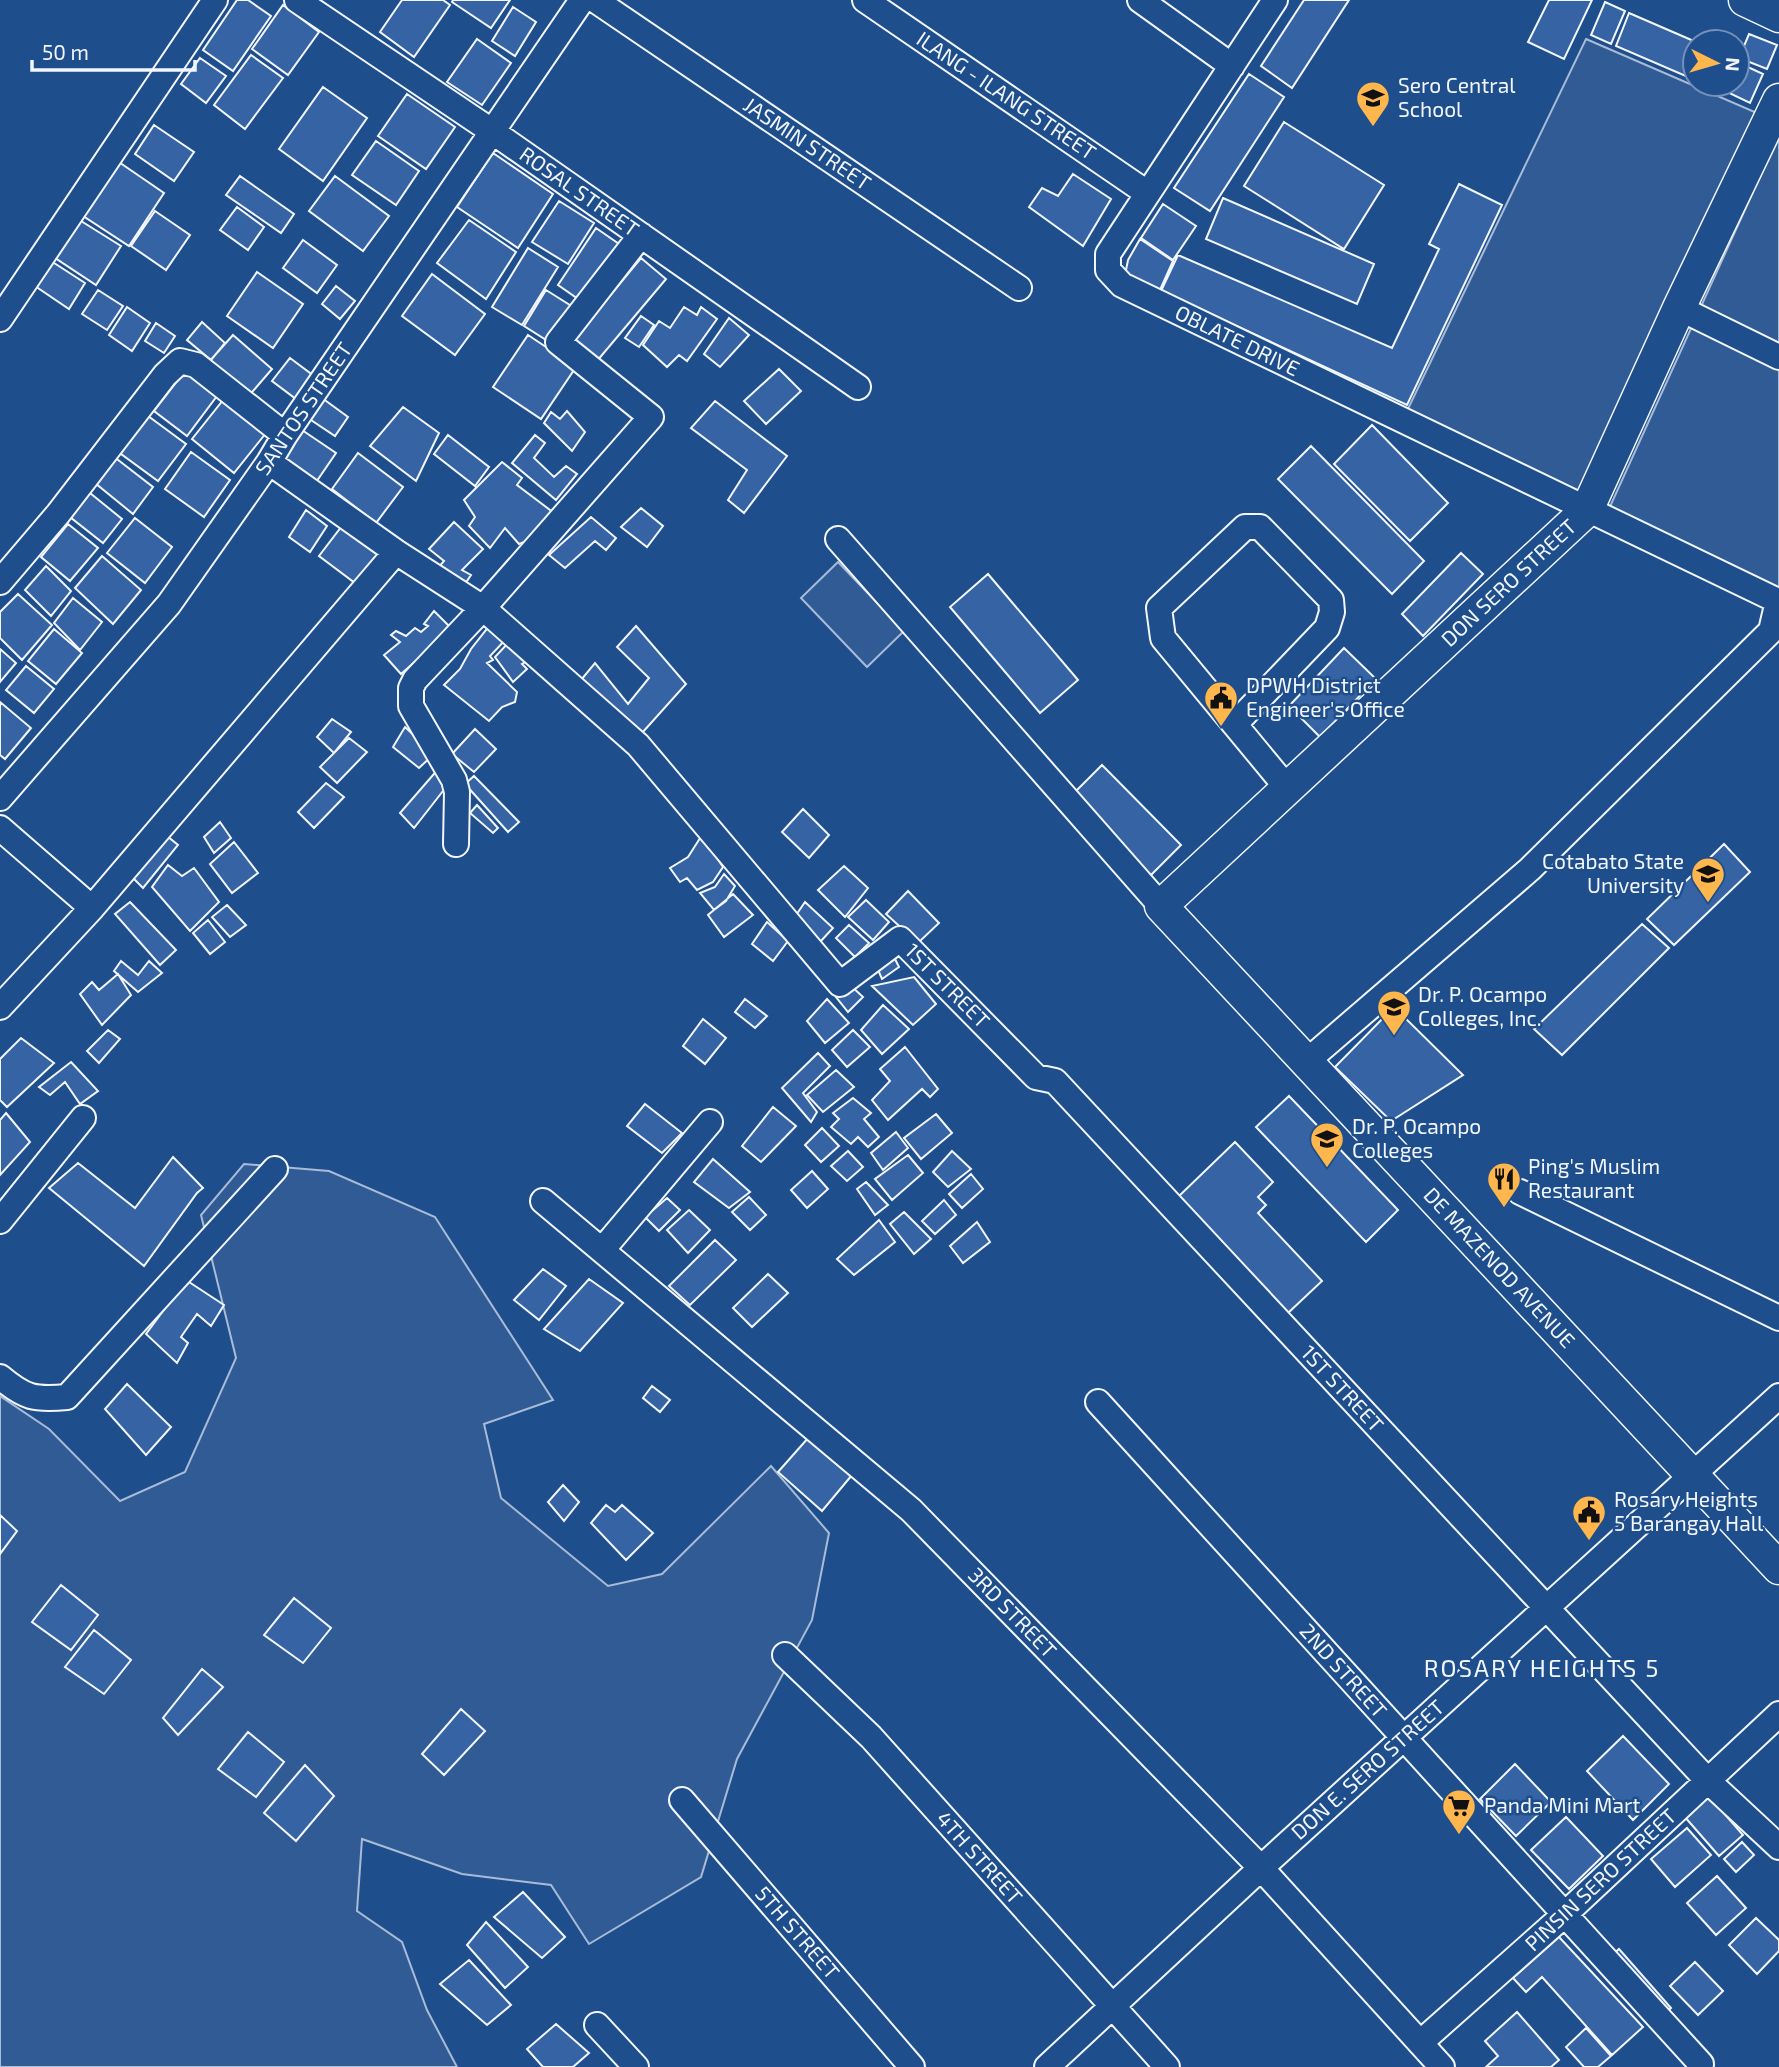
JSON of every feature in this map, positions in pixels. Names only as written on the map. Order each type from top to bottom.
[{"type":"main road","points":[[1745,0],[1779,16]]},
{"type":"main road","name":"DON SERO STREET","points":[[1161,906],[1587,510],[1679,308],[1779,100]]},
{"type":"main road","name":"DE MAZENOD AVENUE","points":[[1161,906],[1779,1568]]},
{"type":"street","points":[[0,319],[215,0]]},
{"type":"street","name":"ROSAL STREET","points":[[297,0],[493,132],[858,387]]},
{"type":"street","name":"SANTOS STREET","points":[[0,798],[169,604],[269,462],[582,0]]},
{"type":"street","name":"JASMIN STREET","points":[[595,0],[1018,288]]},
{"type":"street","name":"ILANG - ILANG STREET","points":[[865,0],[1147,193]]},
{"type":"street","points":[[1140,0],[1232,66]]},
{"type":"street","name":"OBLATE DRIVE","points":[[1275,0],[1108,254],[1108,270],[1122,285],[1778,601],[1771,631],[1530,869],[1306,1062]]},
{"type":"street","points":[[456,844],[457,792],[454,780],[411,706],[410,697],[415,680],[651,417],[558,342],[641,235]]},
{"type":"street","points":[[1679,308],[1779,357]]},
{"type":"street","points":[[0,582],[58,514],[165,375],[180,361],[196,365],[285,435]]},
{"type":"street","points":[[269,462],[482,608]]},
{"type":"street","points":[[1234,724],[1327,628],[1332,612],[1331,600],[1260,527],[1252,525],[1245,527],[1159,608],[1163,638],[1287,789]]},
{"type":"street","points":[[838,539],[1161,906]]},
{"type":"street","points":[[0,1007],[92,908],[397,552]]},
{"type":"street","name":"1ST STREET","points":[[482,608],[638,745],[840,984],[900,939],[1036,1077],[1055,1081],[1708,1781],[1779,1847]]},
{"type":"street","points":[[0,828],[92,908]]},
{"type":"street","points":[[0,1221],[83,1118]]},
{"type":"street","points":[[603,1249],[710,1122]]},
{"type":"street","points":[[0,1377],[20,1394],[45,1399],[67,1397],[275,1169]]},
{"type":"street","points":[[1520,1192],[1779,1318]]},
{"type":"street","name":"3RD STREET","points":[[542,1201],[603,1249],[911,1510],[1261,1868],[1442,2067]]},
{"type":"street","name":"DON E. SERO STREET","points":[[1047,2067],[1779,1395]]},
{"type":"street","name":"2ND STREET","points":[[1098,1402],[1563,1916],[1701,2064]]},
{"type":"street","name":"4TH STREET","points":[[785,1655],[871,1737],[1167,2067]]},
{"type":"street","name":"PINSIN SERO STREET","points":[[1420,2043],[1563,1916],[1779,1714]]},
{"type":"street","name":"5TH STREET","points":[[682,1800],[912,2067]]},
{"type":"street","points":[[597,2025],[636,2067]]},
{"type":"shaded area","points":[[1586,39],[1681,80],[1681,98],[1722,98],[1757,113],[1578,497],[1405,415]]},
{"type":"shaded area","points":[[1779,135],[1779,590],[1608,511]]},
{"type":"shaded area","points":[[838,562],[904,631],[867,667],[801,598]]},
{"type":"shaded area","points":[[244,1164],[329,1171],[435,1217],[553,1400],[484,1424],[501,1498],[608,1586],[662,1574],[771,1466],[829,1533],[812,1620],[737,1759],[701,1877],[589,1944],[551,1885],[462,1874],[362,1839],[357,1911],[402,1942],[427,2010],[457,2067],[0,2067],[0,1396],[49,1429],[120,1501],[185,1472],[236,1358],[201,1215]]},
{"type":"building","points":[[237,0],[248,0],[271,16],[233,71],[203,50]]},
{"type":"building","points":[[402,0],[443,0],[450,5],[414,57],[380,32]]},
{"type":"building","points":[[510,0],[491,28],[452,2]]},
{"type":"building","points":[[1304,0],[1349,0],[1292,88],[1261,66]]},
{"type":"building","points":[[1549,0],[1592,0],[1564,59],[1528,42]]},
{"type":"building","points":[[1605,2],[1625,11],[1611,44],[1591,35]]},
{"type":"building","points":[[283,5],[319,32],[288,75],[252,49]]},
{"type":"building","points":[[513,7],[536,22],[515,56],[492,41]]},
{"type":"building","points":[[1629,13],[1681,36],[1681,74],[1616,46]]},
{"type":"building","points":[[1751,35],[1777,45],[1767,69],[1751,63]]},
{"type":"building","points":[[477,39],[511,63],[482,105],[447,82]]},
{"type":"building","points":[[251,55],[283,78],[245,129],[214,105]]},
{"type":"building","points":[[200,58],[226,76],[206,103],[181,84]]},
{"type":"building","points":[[1751,68],[1763,74],[1750,103],[1740,98],[1751,98]]},
{"type":"building","points":[[1249,74],[1284,97],[1210,211],[1174,188]]},
{"type":"building","points":[[323,87],[367,118],[323,181],[279,149]]},
{"type":"building","points":[[407,94],[455,127],[426,169],[378,136]]},
{"type":"building","points":[[1284,122],[1384,185],[1344,249],[1244,186]]},
{"type":"building","points":[[154,125],[194,152],[174,181],[135,154]]},
{"type":"building","points":[[376,141],[419,171],[396,205],[352,175]]},
{"type":"building","points":[[493,153],[553,194],[518,248],[457,207]]},
{"type":"building","points":[[113,158],[164,193],[129,246],[77,212]]},
{"type":"building","points":[[1073,174],[1111,199],[1083,246],[1029,207],[1042,188],[1058,196]]},
{"type":"building","points":[[240,176],[294,214],[281,233],[226,195]]},
{"type":"building","points":[[335,176],[389,216],[363,251],[309,211]]},
{"type":"building","points":[[1459,184],[1502,205],[1407,405],[1161,291],[1178,255],[1392,348],[1439,249],[1429,244]]},
{"type":"building","points":[[1223,198],[1374,264],[1357,304],[1206,239]]},
{"type":"building","points":[[559,201],[594,223],[568,264],[532,242]]},
{"type":"building","points":[[1163,204],[1196,226],[1173,260],[1141,238]]},
{"type":"building","points":[[237,207],[264,227],[248,250],[220,230]]},
{"type":"building","points":[[155,211],[190,235],[166,270],[131,246]]},
{"type":"building","points":[[73,216],[121,246],[96,285],[49,254]]},
{"type":"building","points":[[469,220],[516,252],[486,299],[437,263]]},
{"type":"building","points":[[596,228],[622,246],[584,303],[558,285]]},
{"type":"building","points":[[1140,239],[1173,261],[1160,290],[1125,275],[1128,260]]},
{"type":"building","points":[[303,240],[337,265],[317,293],[283,268]]},
{"type":"building","points":[[528,248],[558,267],[522,325],[492,307]]},
{"type":"building","points":[[641,258],[666,279],[597,361],[573,340]]},
{"type":"building","points":[[51,261],[85,283],[69,309],[35,286]]},
{"type":"building","points":[[257,272],[303,304],[273,348],[227,316]]},
{"type":"building","points":[[432,274],[485,314],[455,355],[402,316]]},
{"type":"building","points":[[336,286],[355,301],[340,319],[322,304]]},
{"type":"building","points":[[98,290],[123,306],[107,330],[82,314]]},
{"type":"building","points":[[546,290],[573,307],[551,343],[524,326]]},
{"type":"building","points":[[127,307],[150,323],[132,351],[109,335]]},
{"type":"building","points":[[684,307],[697,315],[701,307],[717,319],[687,361],[679,355],[667,367],[643,345],[659,321],[670,328]]},
{"type":"building","points":[[641,316],[654,325],[639,347],[625,338]]},
{"type":"building","points":[[729,318],[749,335],[720,367],[704,354]]},
{"type":"building","points":[[202,322],[225,343],[211,360],[187,340]]},
{"type":"building","points":[[156,323],[175,336],[164,353],[145,341]]},
{"type":"building","points":[[233,335],[272,369],[247,398],[208,363]]},
{"type":"building","points":[[528,335],[576,367],[541,419],[493,387]]},
{"type":"building","points":[[290,358],[314,376],[296,399],[272,381]]},
{"type":"building","points":[[779,369],[801,391],[766,424],[744,401]]},
{"type":"building","points":[[185,371],[217,396],[187,436],[154,411]]},
{"type":"building","points":[[322,398],[348,417],[335,436],[308,418]]},
{"type":"building","points":[[224,399],[266,433],[234,473],[192,439]]},
{"type":"building","points":[[715,401],[787,456],[744,513],[728,500],[747,470],[691,428]]},
{"type":"building","points":[[403,407],[439,433],[416,481],[370,446]]},
{"type":"building","points":[[567,411],[585,432],[572,451],[544,423],[551,412],[560,419]]},
{"type":"building","points":[[144,413],[186,444],[158,481],[117,451]]},
{"type":"building","points":[[1372,425],[1448,503],[1410,541],[1334,464]]},
{"type":"building","points":[[299,428],[336,453],[312,488],[276,463]]},
{"type":"building","points":[[448,435],[489,467],[475,486],[434,454]]},
{"type":"building","points":[[535,435],[545,443],[534,458],[554,477],[566,466],[577,474],[556,500],[512,463]]},
{"type":"building","points":[[1311,446],[1424,561],[1392,594],[1278,479]]},
{"type":"building","points":[[191,452],[230,480],[204,517],[165,489]]},
{"type":"building","points":[[358,453],[403,487],[376,523],[332,489]]},
{"type":"building","points":[[113,456],[153,487],[133,514],[95,483]]},
{"type":"building","points":[[502,462],[522,478],[517,485],[554,513],[527,541],[519,544],[505,528],[490,548],[469,526],[475,517],[464,500]]},
{"type":"building","points":[[90,493],[122,519],[103,543],[70,517]]},
{"type":"building","points":[[641,508],[663,526],[647,547],[621,527]]},
{"type":"building","points":[[306,510],[327,526],[310,552],[289,537]]},
{"type":"building","points":[[591,517],[616,538],[606,550],[595,541],[565,568],[549,555]]},
{"type":"building","points":[[135,518],[172,547],[145,583],[107,553]]},
{"type":"building","points":[[345,522],[385,552],[359,586],[319,556]]},
{"type":"building","points":[[454,522],[483,549],[462,570],[471,575],[465,584],[438,568],[444,561],[429,549]]},
{"type":"building","points":[[68,524],[98,548],[70,581],[41,557]]},
{"type":"building","points":[[1461,553],[1483,574],[1423,636],[1402,614]]},
{"type":"building","points":[[102,556],[141,590],[113,624],[75,588]]},
{"type":"building","points":[[46,566],[71,591],[51,616],[25,590]]},
{"type":"building","points":[[988,574],[1078,680],[1040,713],[950,607]]},
{"type":"building","points":[[18,594],[52,625],[22,660],[0,638],[0,612]]},
{"type":"building","points":[[73,598],[102,622],[80,650],[54,623]]},
{"type":"building","points":[[434,611],[452,629],[401,674],[384,655],[400,642],[391,635],[396,631],[406,636],[415,628],[421,632],[428,626],[424,624]]},
{"type":"building","points":[[490,625],[507,638],[490,656],[493,660],[487,663],[517,692],[515,702],[502,707],[489,721],[444,685],[460,669],[471,649]]},
{"type":"building","points":[[636,626],[686,684],[642,733],[581,680],[595,663],[628,704],[649,678],[617,647]]},
{"type":"building","points":[[54,629],[82,653],[56,684],[28,661]]},
{"type":"building","points":[[509,642],[527,661],[522,664],[527,669],[513,682],[495,657]]},
{"type":"building","points":[[1344,648],[1376,679],[1320,737],[1289,706]]},
{"type":"building","points":[[0,649],[16,663],[0,682]]},
{"type":"building","points":[[26,666],[54,689],[34,713],[6,690]]},
{"type":"building","points":[[0,702],[31,728],[5,759],[0,755]]},
{"type":"building","points":[[332,719],[351,732],[334,753],[317,737]]},
{"type":"building","points":[[405,727],[434,754],[419,768],[393,747]]},
{"type":"building","points":[[475,729],[496,749],[474,772],[452,754]]},
{"type":"building","points":[[349,738],[367,752],[337,783],[320,767]]},
{"type":"building","points":[[1102,765],[1181,845],[1147,879],[1068,799]]},
{"type":"building","points":[[440,767],[450,782],[414,828],[400,813]]},
{"type":"building","points":[[474,776],[519,822],[508,832],[465,784]]},
{"type":"building","points":[[326,783],[344,797],[314,828],[298,812]]},
{"type":"building","points":[[477,805],[498,828],[493,833],[470,813]]},
{"type":"building","points":[[803,809],[829,835],[809,858],[782,832]]},
{"type":"building","points":[[220,822],[231,838],[214,853],[204,837]]},
{"type":"building","points":[[702,835],[723,867],[713,882],[697,890],[687,878],[680,882],[670,868],[688,857]]},
{"type":"building","points":[[167,836],[178,845],[143,888],[132,877]]},
{"type":"building","points":[[234,842],[258,873],[232,893],[210,864]]},
{"type":"building","points":[[1724,844],[1750,872],[1674,945],[1647,919]]},
{"type":"building","points":[[168,865],[182,876],[194,868],[219,902],[190,931],[152,887]]},
{"type":"building","points":[[844,866],[868,888],[845,917],[818,890]]},
{"type":"building","points":[[724,874],[735,886],[726,901],[714,910],[700,893],[715,887]]},
{"type":"building","points":[[908,891],[939,923],[918,943],[886,914]]},
{"type":"building","points":[[733,894],[753,915],[724,937],[708,915]]},
{"type":"building","points":[[866,900],[889,922],[873,940],[848,917]]},
{"type":"building","points":[[130,902],[176,950],[160,965],[115,914]]},
{"type":"building","points":[[805,902],[833,928],[820,942],[794,918]]},
{"type":"building","points":[[227,905],[246,925],[230,937],[212,917]]},
{"type":"building","points":[[208,920],[225,942],[210,954],[193,933]]},
{"type":"building","points":[[767,922],[788,941],[773,961],[752,944]]},
{"type":"building","points":[[1642,924],[1669,948],[1562,1055],[1534,1029]]},
{"type":"building","points":[[849,925],[869,943],[855,957],[836,938]]},
{"type":"building","points":[[892,953],[899,967],[882,979],[875,963]]},
{"type":"building","points":[[121,961],[138,975],[149,961],[162,973],[138,992],[114,971]]},
{"type":"building","points":[[118,974],[131,995],[102,1025],[80,994],[92,982],[99,990]]},
{"type":"building","points":[[914,977],[936,1004],[913,1025],[872,986]]},
{"type":"building","points":[[849,984],[863,997],[848,1012],[836,997]]},
{"type":"building","points":[[745,999],[767,1016],[755,1028],[735,1012]]},
{"type":"building","points":[[827,999],[849,1023],[825,1043],[807,1021]]},
{"type":"building","points":[[883,1005],[909,1029],[882,1054],[861,1030]]},
{"type":"building","name":"Dr. P. Ocampo Colleges, Inc.","points":[[1394,1007],[1463,1075],[1391,1121],[1335,1067]]},
{"type":"building","points":[[703,1019],[726,1038],[705,1064],[683,1046]]},
{"type":"building","points":[[108,1030],[120,1039],[99,1063],[87,1051]]},
{"type":"building","points":[[853,1030],[870,1047],[847,1067],[832,1050]]},
{"type":"building","points":[[21,1038],[54,1063],[7,1107],[0,1100],[0,1059]]},
{"type":"building","points":[[905,1047],[938,1089],[930,1097],[922,1089],[888,1120],[872,1100],[890,1081],[880,1069]]},
{"type":"building","points":[[818,1053],[830,1066],[803,1093],[817,1112],[811,1122],[782,1088]]},
{"type":"building","points":[[71,1062],[98,1091],[80,1104],[65,1082],[50,1095],[39,1087]]},
{"type":"building","points":[[836,1070],[854,1087],[823,1112],[807,1095]]},
{"type":"building","name":"Dr. P. Ocampo Colleges","points":[[1289,1096],[1398,1210],[1366,1242],[1256,1127]]},
{"type":"building","points":[[853,1098],[871,1113],[864,1119],[879,1137],[868,1147],[858,1137],[851,1144],[831,1127],[839,1119],[833,1113]]},
{"type":"building","points":[[645,1104],[682,1133],[662,1153],[627,1126]]},
{"type":"building","points":[[773,1107],[796,1126],[761,1162],[742,1146]]},
{"type":"building","points":[[6,1113],[30,1142],[0,1175],[0,1120]]},
{"type":"building","points":[[936,1114],[952,1133],[921,1159],[904,1138]]},
{"type":"building","points":[[822,1128],[839,1146],[821,1162],[805,1145]]},
{"type":"building","points":[[896,1132],[908,1148],[883,1170],[871,1153]]},
{"type":"building","points":[[1235,1142],[1273,1182],[1258,1197],[1266,1205],[1258,1213],[1322,1281],[1288,1313],[1178,1197]]},
{"type":"building","points":[[848,1151],[863,1167],[847,1181],[831,1166]]},
{"type":"building","points":[[952,1151],[971,1169],[948,1187],[933,1172]]},
{"type":"building","points":[[908,1155],[923,1173],[892,1200],[875,1179]]},
{"type":"building","points":[[173,1157],[203,1188],[144,1266],[49,1188],[78,1163],[135,1208]]},
{"type":"building","points":[[713,1159],[750,1192],[729,1208],[694,1182]]},
{"type":"building","points":[[812,1171],[828,1189],[807,1208],[791,1190]]},
{"type":"building","points":[[971,1174],[983,1189],[962,1208],[949,1194]]},
{"type":"building","points":[[866,1182],[888,1205],[875,1215],[857,1189]]},
{"type":"building","points":[[749,1197],[766,1215],[750,1230],[732,1212]]},
{"type":"building","points":[[667,1198],[680,1210],[659,1231],[645,1217]]},
{"type":"building","points":[[944,1200],[956,1215],[935,1234],[922,1221]]},
{"type":"building","points":[[689,1210],[710,1230],[688,1253],[667,1230]]},
{"type":"building","points":[[904,1212],[931,1239],[914,1254],[890,1224]]},
{"type":"building","points":[[879,1220],[895,1242],[854,1275],[837,1259]]},
{"type":"building","points":[[977,1222],[990,1242],[963,1263],[950,1246]]},
{"type":"building","points":[[715,1240],[736,1260],[690,1305],[669,1286]]},
{"type":"building","points":[[543,1269],[566,1286],[539,1320],[514,1300]]},
{"type":"building","points":[[768,1274],[788,1293],[752,1327],[733,1308]]},
{"type":"building","points":[[589,1279],[623,1303],[580,1351],[544,1329]]},
{"type":"building","points":[[186,1280],[224,1305],[211,1326],[197,1314],[181,1337],[188,1343],[177,1363],[146,1334]]},
{"type":"building","points":[[127,1384],[171,1427],[146,1455],[105,1409]]},
{"type":"building","points":[[652,1386],[670,1400],[660,1412],[643,1398]]},
{"type":"building","points":[[809,1437],[852,1475],[822,1511],[778,1472]]},
{"type":"building","points":[[563,1485],[579,1502],[564,1521],[548,1502]]},
{"type":"building","points":[[606,1505],[615,1512],[622,1505],[653,1533],[626,1560],[591,1523]]},
{"type":"building","points":[[0,1515],[17,1531],[0,1554]]},
{"type":"building","points":[[61,1585],[98,1615],[71,1650],[32,1622]]},
{"type":"building","points":[[294,1598],[331,1628],[303,1663],[264,1635]]},
{"type":"building","points":[[94,1630],[131,1660],[104,1694],[65,1667]]},
{"type":"building","points":[[202,1669],[223,1687],[178,1735],[163,1718]]},
{"type":"building","points":[[461,1709],[485,1731],[444,1775],[422,1754]]},
{"type":"building","points":[[248,1732],[284,1762],[256,1797],[218,1769]]},
{"type":"building","points":[[1623,1736],[1669,1784],[1633,1820],[1587,1771]]},
{"type":"building","points":[[1515,1764],[1551,1802],[1516,1836],[1480,1799]]},
{"type":"building","points":[[305,1765],[334,1796],[296,1841],[264,1813]]},
{"type":"building","points":[[1708,1795],[1743,1835],[1719,1856],[1684,1816]]},
{"type":"building","points":[[1566,1817],[1603,1856],[1569,1889],[1531,1850]]},
{"type":"building","points":[[1687,1828],[1711,1855],[1675,1887],[1651,1859]]},
{"type":"building","points":[[1742,1842],[1754,1855],[1736,1872],[1724,1859]]},
{"type":"building","points":[[1717,1876],[1746,1908],[1716,1935],[1687,1903]]},
{"type":"building","points":[[523,1892],[565,1937],[542,1958],[494,1917]]},
{"type":"building","points":[[1756,1918],[1779,1940],[1779,1951],[1757,1974],[1729,1945]]},
{"type":"building","points":[[486,1922],[528,1967],[505,1988],[467,1945]]},
{"type":"building","points":[[1559,1937],[1643,2027],[1612,2055],[1542,1977],[1526,1992],[1513,1978]]},
{"type":"building","points":[[1619,1949],[1671,2008],[1662,2017],[1609,1958]]},
{"type":"building","points":[[469,1960],[511,2005],[487,2025],[440,1984]]},
{"type":"building","points":[[1695,1962],[1723,1991],[1698,2015],[1670,1986]]},
{"type":"building","points":[[1517,2012],[1559,2060],[1551,2067],[1486,2067],[1498,2056],[1485,2041]]},
{"type":"building","points":[[556,2024],[589,2053],[573,2067],[543,2067],[527,2049]]},
{"type":"building","points":[[1586,2028],[1611,2056],[1598,2067],[1584,2067],[1566,2047]]},
{"type":"place","name":"Sero Central School","points":[[1373,128]]},
{"type":"place","name":"DPWH District Engineer's Office","points":[[1221,728]]},
{"type":"place","name":"Cotabato State University","points":[[1708,904]]},
{"type":"place","name":"Dr. P. Ocampo Colleges, Inc.","points":[[1394,1037]]},
{"type":"place","name":"Dr. P. Ocampo Colleges","points":[[1327,1169]]},
{"type":"place","name":"Ping's Muslim Restaurant","points":[[1504,1209]]},
{"type":"place","name":"Rosary Heights 5 Barangay Hall","points":[[1589,1542]]},
{"type":"place","name":"Panda Mini Mart","points":[[1459,1836]]},
{"type":"district","name":"ROSARY HEIGHTS 5","points":[[1542,1669]]}]
